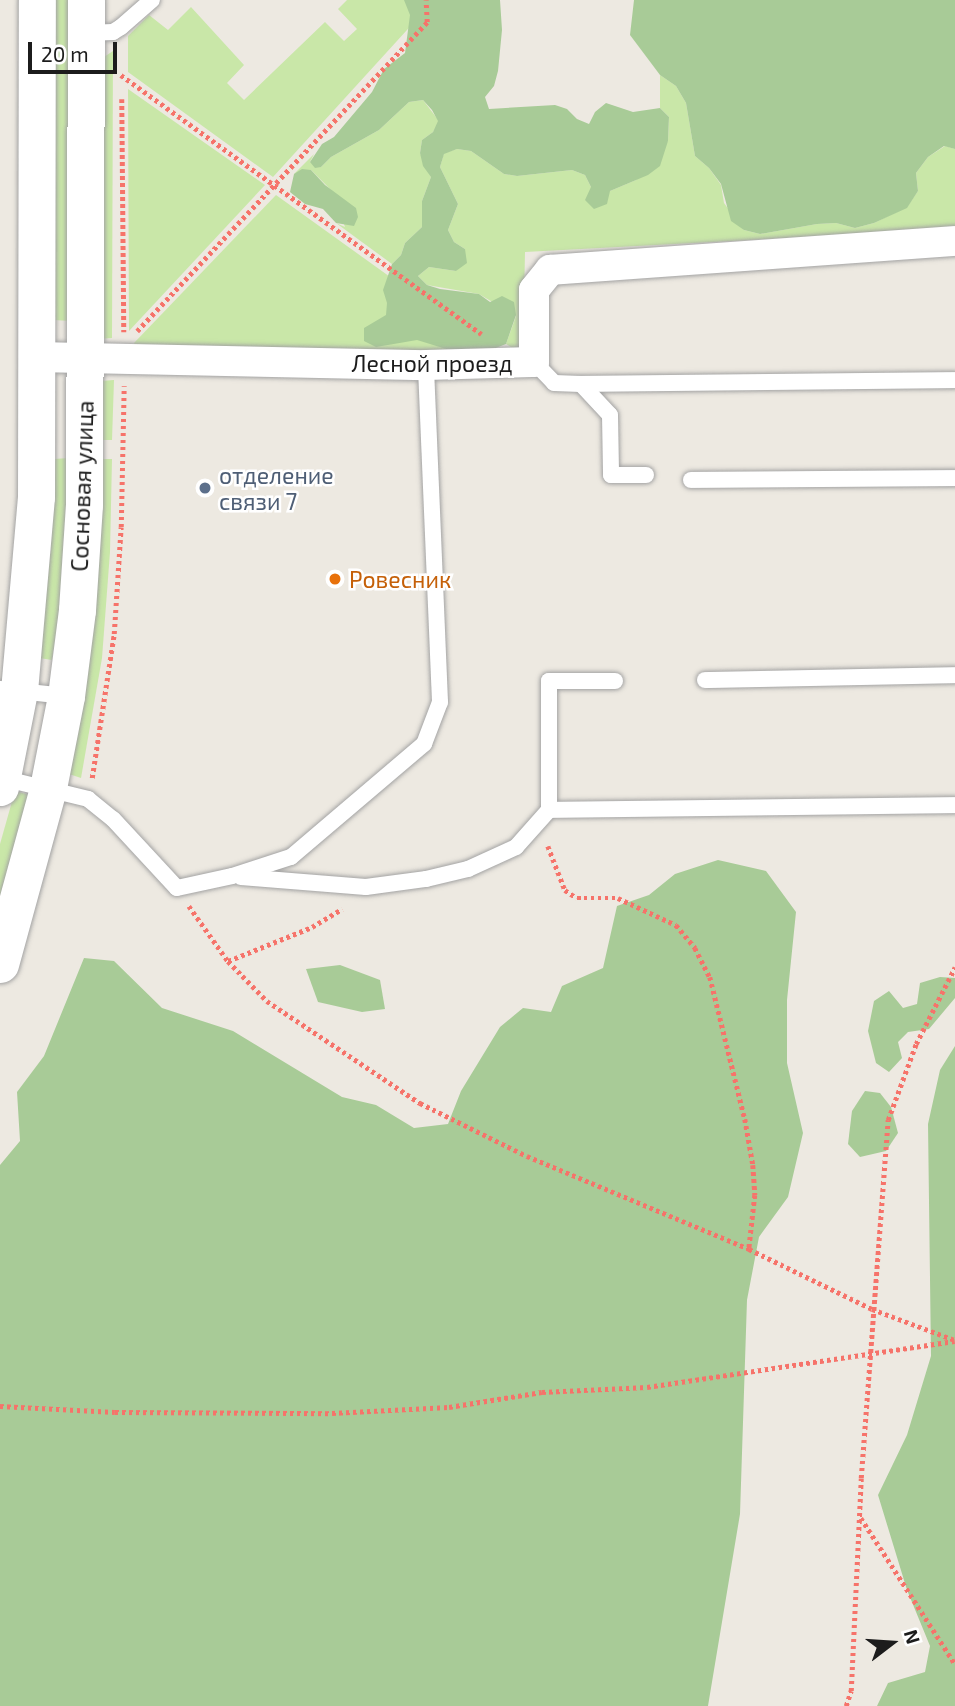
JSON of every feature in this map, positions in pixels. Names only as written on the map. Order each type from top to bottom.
[{"type":"street","name":"Сосновая улица","points":[[1,782],[10,690],[36,496],[37,0]]},
{"type":"street","name":"Сосновая улица","points":[[0,964],[48,788],[66,696],[77,610],[84,505],[86,16]]},
{"type":"street","name":"Лесной проезд","points":[[36,357],[426,365],[528,362],[534,290],[550,270],[955,241]]},
{"type":"lane","points":[[86,16],[113,32],[152,0]]},
{"type":"lane","points":[[528,362],[554,383],[955,380]]},
{"type":"lane","points":[[1,782],[48,788],[88,799],[113,819],[177,888],[232,876],[290,856],[424,744],[440,702],[426,365]]},
{"type":"lane","points":[[581,384],[610,415],[611,475],[646,475]]},
{"type":"lane","points":[[691,480],[955,478]]},
{"type":"lane","points":[[705,680],[955,675]]},
{"type":"lane","points":[[232,876],[366,887],[426,879],[468,869],[516,847],[550,810],[549,681],[615,681]]},
{"type":"lane","points":[[10,690],[66,696]]},
{"type":"lane","points":[[550,810],[955,805]]},
{"type":"path","points":[[134,334],[427,22],[426,0]]},
{"type":"path","points":[[121,75],[528,362]]},
{"type":"path","points":[[534,827],[548,847],[565,890],[578,898],[618,898],[676,925],[695,948],[710,977],[745,1119],[753,1165],[755,1195],[749,1250]]},
{"type":"path","points":[[228,961],[312,927],[342,908],[366,887]]},
{"type":"path","points":[[177,888],[228,961],[267,1001],[420,1103],[527,1156],[749,1250],[872,1308],[955,1340]]},
{"type":"path","points":[[846,1706],[850,1691],[872,1308],[880,1259],[888,1120],[916,1044],[955,967]]},
{"type":"path","points":[[0,1406],[115,1412],[332,1413],[449,1407],[542,1392],[648,1387],[955,1340]]},
{"type":"path","points":[[860,1518],[955,1664]]},
{"type":"green space","points":[[53,0],[68,0],[70,321],[54,320]]},
{"type":"green space","points":[[347,0],[417,0],[417,19],[273,177],[128,72],[128,36],[149,15],[168,30],[191,7],[244,65],[227,83],[244,100],[325,22],[344,41],[357,29],[338,9]]},
{"type":"green space","points":[[404,0],[500,0],[502,30],[498,71],[494,86],[485,97],[489,109],[555,105],[567,109],[577,119],[589,124],[595,112],[606,103],[633,112],[660,108],[669,117],[668,141],[660,166],[648,175],[610,191],[607,204],[594,209],[585,200],[591,187],[585,175],[572,170],[517,176],[504,174],[471,151],[457,149],[444,154],[440,167],[458,204],[448,230],[454,242],[465,249],[467,263],[456,271],[429,267],[418,276],[427,285],[440,289],[479,294],[490,302],[502,296],[514,302],[516,315],[506,344],[483,353],[456,352],[417,340],[376,347],[364,341],[364,328],[386,315],[387,303],[383,290],[392,264],[401,255],[405,243],[422,227],[422,201],[431,177],[423,166],[420,153],[422,140],[433,132],[438,121],[423,100],[409,102],[379,130],[331,157],[321,167],[315,168],[310,162],[322,144],[334,137],[372,92],[384,69],[405,53],[410,15]]},
{"type":"green space","points":[[634,0],[955,0],[955,149],[944,146],[928,157],[916,173],[918,191],[907,208],[874,223],[855,228],[836,223],[817,224],[760,234],[744,230],[731,221],[721,184],[695,156],[686,103],[676,86],[660,75],[630,35]]},
{"type":"green space","points":[[113,51],[112,338],[99,339],[101,59]]},
{"type":"green space","points":[[660,75],[676,86],[686,103],[695,156],[709,168],[721,185],[724,203],[744,230],[760,234],[817,224],[836,223],[855,228],[874,223],[907,207],[918,191],[916,173],[928,157],[945,146],[955,149],[955,229],[525,252],[523,354],[506,344],[516,316],[479,294],[427,285],[418,276],[429,267],[456,271],[465,249],[454,242],[448,230],[458,204],[440,167],[444,153],[457,149],[471,151],[504,174],[517,176],[572,170],[585,175],[591,187],[610,191],[636,180],[668,141],[669,117],[660,108]]},
{"type":"green space","points":[[128,89],[265,185],[129,331]]},
{"type":"green space","points":[[423,100],[439,121],[433,132],[422,140],[420,153],[431,177],[422,201],[422,227],[405,243],[401,255],[392,264],[336,223],[345,227],[332,191],[311,170],[294,174],[314,154],[310,162],[321,167],[331,157],[379,130],[409,102]]},
{"type":"green space","points":[[302,169],[311,170],[325,185],[356,208],[358,217],[354,226],[336,223],[323,209],[305,204],[290,192],[294,174]]},
{"type":"green space","points":[[276,195],[503,358],[138,349],[134,343]]},
{"type":"green space","points":[[114,380],[112,440],[100,440],[101,381]]},
{"type":"green space","points":[[69,458],[59,616],[52,660],[39,658],[51,547],[54,459]]},
{"type":"green space","points":[[100,459],[112,459],[110,552],[102,658],[81,778],[69,774]]},
{"type":"green space","points":[[15,791],[30,795],[0,907],[0,844]]},
{"type":"green space","points":[[718,860],[766,871],[796,912],[787,1000],[787,1063],[803,1133],[788,1197],[759,1237],[747,1300],[740,1514],[708,1706],[0,1706],[0,1165],[20,1141],[17,1092],[44,1056],[84,958],[114,961],[162,1008],[233,1031],[342,1097],[376,1105],[414,1128],[448,1124],[461,1091],[500,1027],[523,1008],[551,1012],[562,986],[603,968],[617,906],[649,895],[675,874]]},
{"type":"green space","points":[[340,965],[380,980],[385,1009],[362,1012],[318,1002],[306,969]]},
{"type":"green space","points":[[940,977],[955,978],[955,998],[929,1029],[908,1032],[898,1042],[902,1058],[889,1072],[876,1063],[868,1031],[874,1001],[889,991],[903,1008],[917,1004],[920,983]]},
{"type":"green space","points":[[955,1046],[955,1706],[877,1706],[888,1683],[925,1672],[930,1646],[907,1590],[878,1495],[907,1435],[931,1356],[928,1124],[940,1070]]},
{"type":"green space","points":[[865,1091],[880,1093],[891,1107],[898,1133],[886,1151],[860,1157],[848,1144],[852,1111]]},
{"type":"place","name":"отделение связи 7","points":[[205,488]]},
{"type":"place","name":"Ровесник","points":[[335,579]]}]
